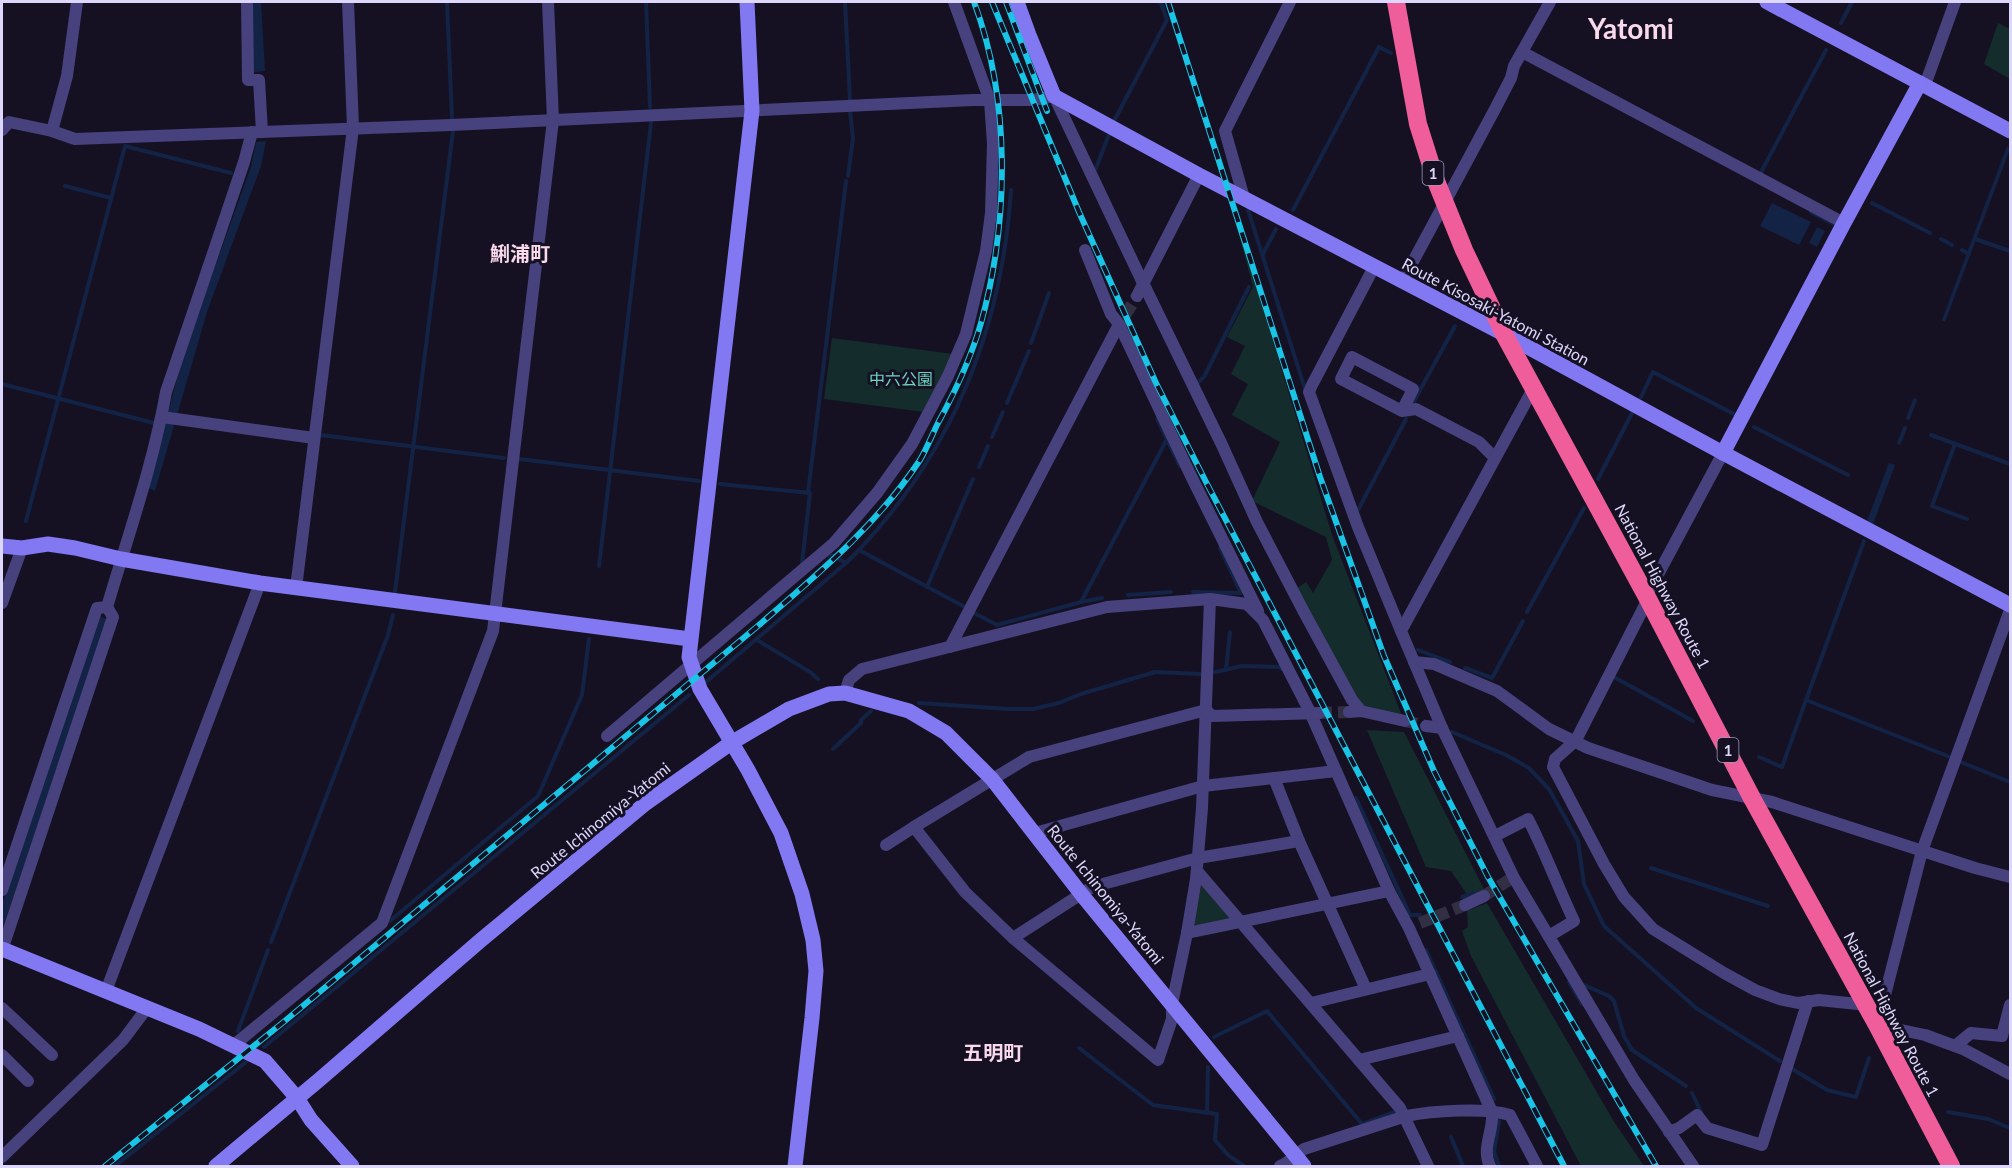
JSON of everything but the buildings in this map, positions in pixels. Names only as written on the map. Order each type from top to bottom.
[{"type":"highway","name":"National Highway Route 1","points":[[1396,2],[1418,124],[1444,202],[1504,334],[1647,597],[1753,800],[1867,1005],[1951,1167]]},
{"type":"street","points":[[52,131],[67,76],[77,2]]},
{"type":"street","points":[[106,607],[168,418],[166,392],[244,162],[257,132],[259,80],[248,80],[247,2]]},
{"type":"street","points":[[296,588],[353,128],[348,2]]},
{"type":"street","points":[[234,1045],[382,923],[493,631],[553,120],[548,2]]},
{"type":"street","points":[[747,2],[752,111],[690,639],[690,666],[700,689],[748,770],[781,833],[802,894],[813,940],[816,971],[795,1167]]},
{"type":"street","points":[[607,736],[834,543],[877,493],[912,444],[932,408],[966,334],[986,251],[991,213],[993,144],[990,100],[954,2]]},
{"type":"street","points":[[1017,2],[1054,96],[1143,289],[1278,563],[1352,700],[1355,711],[1405,721]]},
{"type":"street","points":[[1244,198],[1225,131],[1290,2]]},
{"type":"street","points":[[1402,282],[1550,2]]},
{"type":"street","points":[[1767,2],[2010,131]]},
{"type":"street","points":[[1867,1005],[1819,1000],[1798,1003],[1779,999],[1755,990],[1724,973],[1653,929],[1627,902],[1604,864],[1553,767],[1555,759],[1574,742],[1647,597],[1844,223],[1922,84],[1955,2]]},
{"type":"street","points":[[1522,52],[1844,223]]},
{"type":"street","points":[[2,130],[9,122],[52,131],[75,139],[1033,100],[1054,96]]},
{"type":"street","name":"Route Kisosaki-Yatomi Station","points":[[1054,96],[1199,175],[1504,334],[2010,608]]},
{"type":"street","points":[[1143,289],[1199,175]]},
{"type":"street","points":[[1085,250],[1111,314],[1119,324],[1191,476],[1263,620],[1315,713],[1336,771],[1389,891],[1414,926],[1430,974],[1492,1112],[1493,1121],[1486,1144],[1490,1167]]},
{"type":"street","points":[[1374,267],[1310,392],[1358,527],[1401,631],[1442,728],[1495,836],[1512,879],[1549,936],[1622,1062],[1693,1167]]},
{"type":"street","points":[[950,647],[1116,330]]},
{"type":"street","points":[[1402,411],[1413,389],[1352,357],[1341,379],[1402,411],[1416,409],[1479,442],[1494,458]]},
{"type":"street","points":[[1401,631],[1534,387]]},
{"type":"street","points":[[168,418],[314,438]]},
{"type":"street","points":[[2,546],[22,548],[48,544],[260,583],[690,639]]},
{"type":"street","points":[[2,603],[22,548]]},
{"type":"street","points":[[106,991],[260,583]]},
{"type":"street","points":[[845,693],[849,680],[862,669],[1107,608],[1210,599],[1247,604],[1263,620]]},
{"type":"street","points":[[914,827],[965,892],[1013,938],[1158,1060],[1172,1019],[1172,1004],[1197,871],[1203,786],[1210,599]]},
{"type":"street","points":[[2,890],[97,608],[106,607]]},
{"type":"street","points":[[106,607],[113,617],[2,950],[147,1008],[265,1060],[297,1098],[311,1120],[352,1167]]},
{"type":"street","points":[[1885,995],[1922,851],[2010,608]]},
{"type":"street","points":[[1414,662],[1434,664],[1497,691],[1550,729],[1574,742],[1712,790],[1772,802],[2010,877]]},
{"type":"street","name":"Route Ichinomiya-Yatomi","points":[[216,1167],[646,803],[731,743],[789,709],[829,694],[845,693],[909,711],[937,727],[946,733],[992,779],[1082,895],[1299,1161]]},
{"type":"street","points":[[1206,710],[1212,716],[1315,713]]},
{"type":"street","points":[[886,844],[1029,758],[1206,710]]},
{"type":"street","points":[[1426,726],[1442,728]]},
{"type":"street","points":[[1035,833],[1203,786],[1336,771]]},
{"type":"street","points":[[1274,778],[1299,841],[1366,989]]},
{"type":"street","points":[[1495,836],[1528,819],[1545,852],[1559,890],[1574,921],[1549,936]]},
{"type":"street","points":[[1013,938],[1092,887],[1198,858],[1299,841]]},
{"type":"street","points":[[1197,871],[1406,1116],[1428,1167]]},
{"type":"street","points":[[1187,933],[1389,891]]},
{"type":"street","points":[[1465,905],[1484,896]]},
{"type":"street","points":[[1311,1003],[1430,974]]},
{"type":"street","points":[[1669,1132],[1697,1115],[1707,1128],[1762,1145],[1808,1001]]},
{"type":"street","points":[[1955,1046],[1971,1033],[2002,1036],[2010,1005]]},
{"type":"street","points":[[2,1008],[52,1055]]},
{"type":"street","points":[[2,1157],[123,1040],[147,1008]]},
{"type":"street","points":[[1877,1025],[1925,1035],[1955,1046],[2010,1074]]},
{"type":"street","points":[[1359,1060],[1458,1036]]},
{"type":"street","points":[[2,1055],[28,1081]]},
{"type":"street","points":[[1280,1167],[1299,1161],[1304,1149],[1406,1116],[1492,1112],[1510,1115],[1538,1167]]},
{"type":"green space","points":[[1998,23],[2010,29],[2010,79],[1984,64]]},
{"type":"green space","points":[[1229,197],[1332,535],[1402,716],[1363,705],[1352,694],[1297,588],[1306,582],[1313,593],[1332,560],[1326,537],[1252,501],[1280,442],[1232,415],[1248,384],[1231,374],[1245,346],[1227,337],[1253,287]]},
{"type":"green space","name":"中六公園","points":[[832,338],[953,354],[924,412],[824,399]]},
{"type":"green space","points":[[1367,730],[1404,732],[1486,893],[1468,896],[1451,871],[1426,867]]},
{"type":"green space","points":[[1202,883],[1230,913],[1229,920],[1198,927],[1193,923]]},
{"type":"green space","points":[[1487,903],[1613,1120],[1644,1166],[1581,1166],[1471,956],[1462,931],[1468,927],[1467,911]]},
{"type":"water","points":[[251,2],[261,2],[265,71],[253,72]]},
{"type":"water","points":[[266,141],[261,166],[207,312],[155,491],[148,488],[184,352],[251,167],[256,142]]},
{"type":"water","points":[[2007,146],[2010,149],[1945,322],[1942,320]]},
{"type":"water","points":[[1772,203],[1811,222],[1799,245],[1760,226]]},
{"type":"water","points":[[1817,227],[1825,231],[1817,247],[1809,243]]},
{"type":"water","points":[[1889,463],[1895,465],[1873,524],[1867,521]]},
{"type":"water","points":[[99,616],[107,619],[2,930],[2,904]]},
{"type":"waterway","points":[[447,2],[452,118]]},
{"type":"waterway","points":[[646,2],[650,107]]},
{"type":"waterway","points":[[845,2],[850,100]]},
{"type":"waterway","points":[[1113,123],[1167,20],[1159,2]]},
{"type":"waterway","points":[[1841,23],[1852,2]]},
{"type":"waterway","points":[[1293,210],[1379,47],[1391,53]]},
{"type":"waterway","points":[[1760,174],[1826,50]]},
{"type":"waterway","points":[[848,176],[853,138],[850,111]]},
{"type":"waterway","points":[[599,566],[651,123]]},
{"type":"waterway","points":[[395,592],[453,131]]},
{"type":"waterway","points":[[1094,173],[1110,132]]},
{"type":"waterway","points":[[26,521],[125,146],[231,173]]},
{"type":"waterway","points":[[808,493],[846,181]]},
{"type":"waterway","points":[[65,186],[111,198]]},
{"type":"waterway","points":[[859,550],[922,471],[967,384],[984,338],[997,290],[1006,241],[1011,190]]},
{"type":"waterway","points":[[1872,203],[1930,233]]},
{"type":"waterway","points":[[1248,210],[1305,389]]},
{"type":"waterway","points":[[1811,212],[1834,224]]},
{"type":"waterway","points":[[1263,254],[1276,229]]},
{"type":"waterway","points":[[1941,239],[1952,245]]},
{"type":"waterway","points":[[1975,239],[2010,251]]},
{"type":"waterway","points":[[1962,250],[1969,254]]},
{"type":"waterway","points":[[1197,383],[1204,377],[1249,287]]},
{"type":"waterway","points":[[1031,343],[1049,293]]},
{"type":"waterway","points":[[1413,403],[1455,326]]},
{"type":"waterway","points":[[1007,403],[1029,351]]},
{"type":"waterway","points":[[1641,397],[1653,372],[1734,414]]},
{"type":"waterway","points":[[2,384],[154,423]]},
{"type":"waterway","points":[[1908,418],[1915,400]]},
{"type":"waterway","points":[[992,437],[1003,412]]},
{"type":"waterway","points":[[1598,479],[1632,413]]},
{"type":"waterway","points":[[1157,419],[1180,466]]},
{"type":"waterway","points":[[1358,510],[1406,419]]},
{"type":"waterway","points":[[1754,427],[1848,475]]},
{"type":"waterway","points":[[1899,443],[1905,428]]},
{"type":"waterway","points":[[321,435],[504,458]]},
{"type":"waterway","points":[[1931,435],[2010,464]]},
{"type":"waterway","points":[[1081,602],[1166,441]]},
{"type":"waterway","points":[[1955,444],[1932,506],[1967,519]]},
{"type":"waterway","points":[[979,467],[988,446]]},
{"type":"waterway","points":[[519,459],[699,481]]},
{"type":"waterway","points":[[927,587],[973,479]]},
{"type":"waterway","points":[[720,484],[810,493],[802,563]]},
{"type":"waterway","points":[[1527,612],[1584,508]]},
{"type":"waterway","points":[[1864,541],[1806,700],[1950,757]]},
{"type":"waterway","points":[[1193,592],[1241,593],[1220,548]]},
{"type":"waterway","points":[[828,555],[846,563],[859,550],[963,606]]},
{"type":"waterway","points":[[706,682],[846,563]]},
{"type":"waterway","points":[[1128,595],[1171,592]]},
{"type":"waterway","points":[[974,613],[997,625],[1102,598]]},
{"type":"waterway","points":[[271,942],[388,635],[393,615]]},
{"type":"waterway","points":[[1465,668],[1492,678],[1523,621]]},
{"type":"waterway","points":[[1226,670],[1230,632]]},
{"type":"waterway","points":[[390,921],[538,796],[582,695],[589,639]]},
{"type":"waterway","points":[[757,640],[818,679]]},
{"type":"waterway","points":[[1418,650],[1450,662]]},
{"type":"waterway","points":[[1215,672],[1242,666],[1280,667],[1282,669]]},
{"type":"waterway","points":[[919,703],[1033,709],[1059,703],[1081,694],[1155,672],[1200,674]]},
{"type":"waterway","points":[[1614,677],[1693,721]]},
{"type":"waterway","points":[[264,1047],[689,695]]},
{"type":"waterway","points":[[1759,757],[1782,767],[1806,700]]},
{"type":"waterway","points":[[833,749],[871,711]]},
{"type":"waterway","points":[[1452,732],[1506,755],[1529,768],[1549,789],[1578,841],[1584,884],[1604,926],[1696,1008],[1780,1061]]},
{"type":"waterway","points":[[1958,761],[2010,782]]},
{"type":"waterway","points":[[1356,798],[1410,915],[1420,915]]},
{"type":"waterway","points":[[1651,868],[1768,906]]},
{"type":"waterway","points":[[1462,897],[1473,893]]},
{"type":"waterway","points":[[238,1031],[268,950]]},
{"type":"waterway","points":[[1426,950],[1494,1099]]},
{"type":"waterway","points":[[1569,982],[1582,1004]]},
{"type":"waterway","points":[[1584,985],[1609,996],[1614,1001],[1624,1036],[1632,1050],[1686,1086]]},
{"type":"waterway","points":[[1214,1037],[1267,1011],[1362,1124],[1394,1112]]},
{"type":"waterway","points":[[1079,1048],[1153,1105],[1217,1114],[1215,1140],[1228,1155],[1244,1166]]},
{"type":"waterway","points":[[1789,1067],[1827,1090],[1856,1097],[1869,1058]]},
{"type":"waterway","points":[[115,1166],[246,1062]]},
{"type":"waterway","points":[[1207,1113],[1208,1067]]},
{"type":"waterway","points":[[1692,1093],[1702,1114]]},
{"type":"waterway","points":[[1948,1112],[1988,1119],[2010,1128]]},
{"type":"waterway","points":[[1499,1121],[1494,1152],[1499,1166]]},
{"type":"waterway","points":[[1451,1137],[1463,1166]]},
{"type":"tunnel","points":[[1116,330],[1137,296]]},
{"type":"tunnel","points":[[1320,713],[1349,712]]},
{"type":"tunnel","points":[[1405,721],[1426,726]]},
{"type":"tunnel","points":[[1484,896],[1509,880]]},
{"type":"tunnel","points":[[1420,923],[1465,905]]},
{"type":"railway","points":[[105,1166],[286,1020],[759,625],[846,548],[903,484],[923,455],[967,362],[981,323],[997,244],[1002,162],[1000,120],[995,80],[974,2]]},
{"type":"railway","points":[[992,2],[1079,212],[1156,383],[1564,1166]]},
{"type":"railway","points":[[1006,2],[1047,111]]},
{"type":"railway","points":[[1168,2],[1320,477],[1384,656],[1434,771],[1488,877],[1656,1166]]},
{"type":"district","name":"Yatomi","points":[[1631,28]]},
{"type":"district","name":"鯏浦町","points":[[520,253]]},
{"type":"district","name":"五明町","points":[[993,1052]]}]
